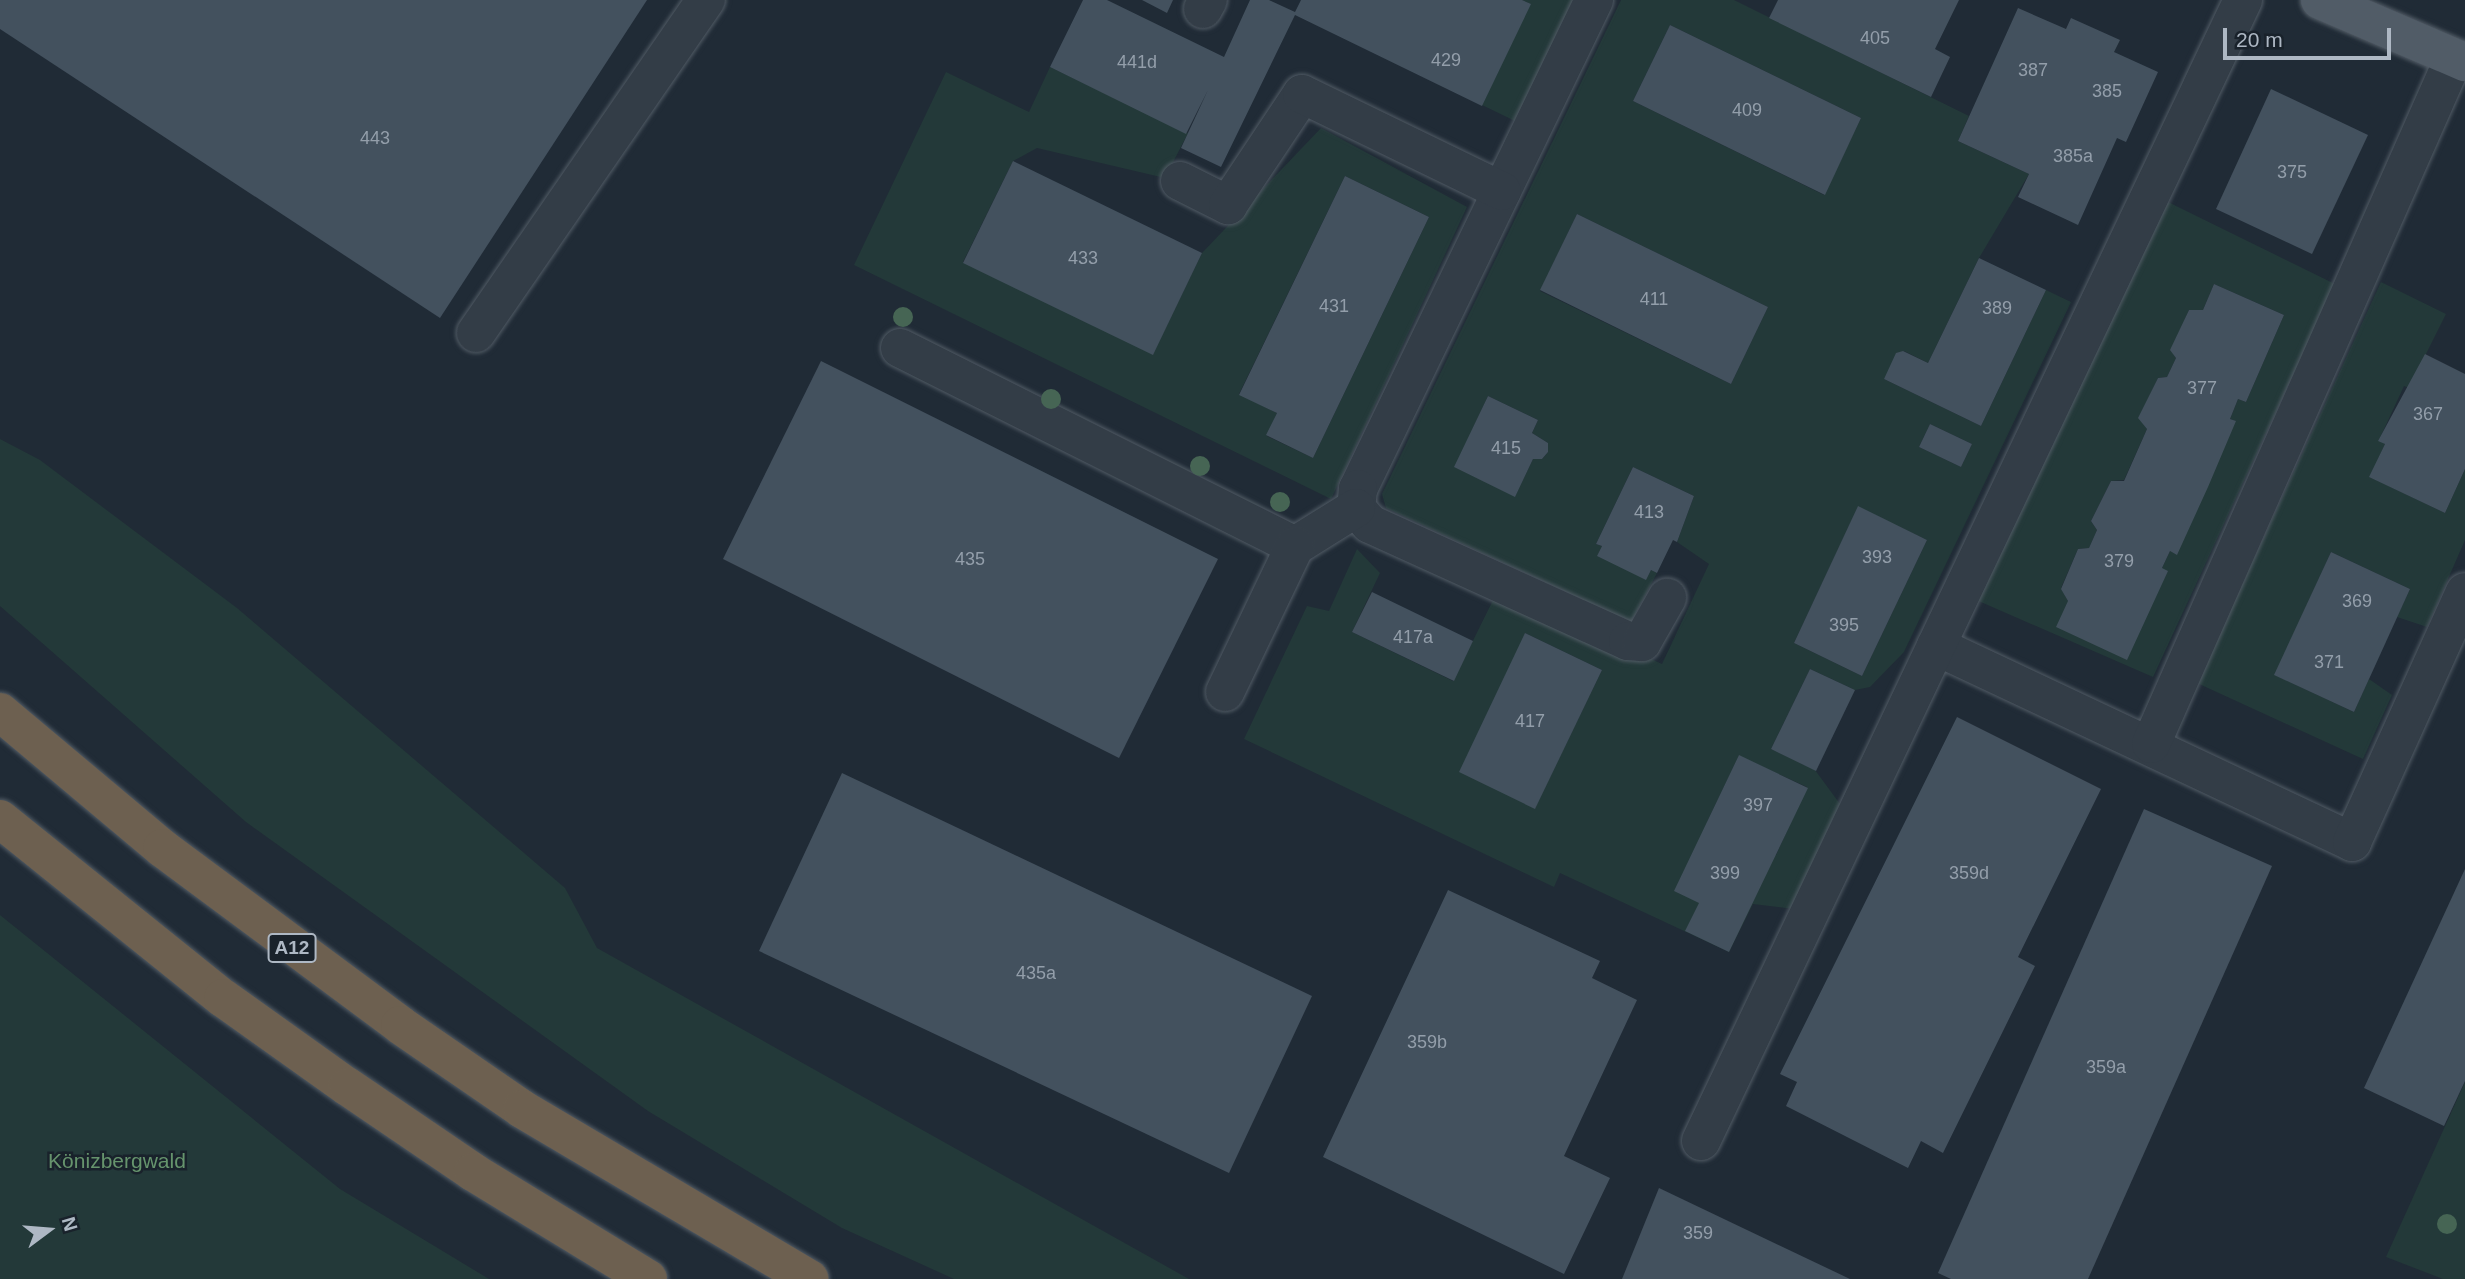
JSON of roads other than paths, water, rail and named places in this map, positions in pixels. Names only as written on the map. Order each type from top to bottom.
[{"type":"highway","name":"A12","points":[[0,712],[172,856],[400,1026],[522,1109],[809,1279]]},
{"type":"highway","points":[[0,819],[191,973],[337,1079],[473,1172],[648,1279]]},
{"type":"main road","points":[[2320,0],[2460,60]]},
{"type":"lane","points":[[476,332],[706,0]]},
{"type":"lane","points":[[1594,0],[1357,489],[1356,508],[1370,524],[1628,641],[1642,642],[1667,598]]},
{"type":"lane","points":[[1701,1141],[2242,0]]},
{"type":"lane","points":[[2151,744],[2460,60]]},
{"type":"lane","points":[[1180,181],[1228,205],[1302,94],[1502,191]]},
{"type":"lane","points":[[900,348],[1295,546]]},
{"type":"lane","points":[[1225,692],[1295,546],[1356,508]]},
{"type":"lane","points":[[1936,646],[2151,744],[2352,842],[2465,592]]},
{"type":"park label","name":"Könizbergwald","points":[[117,1161]]}]
